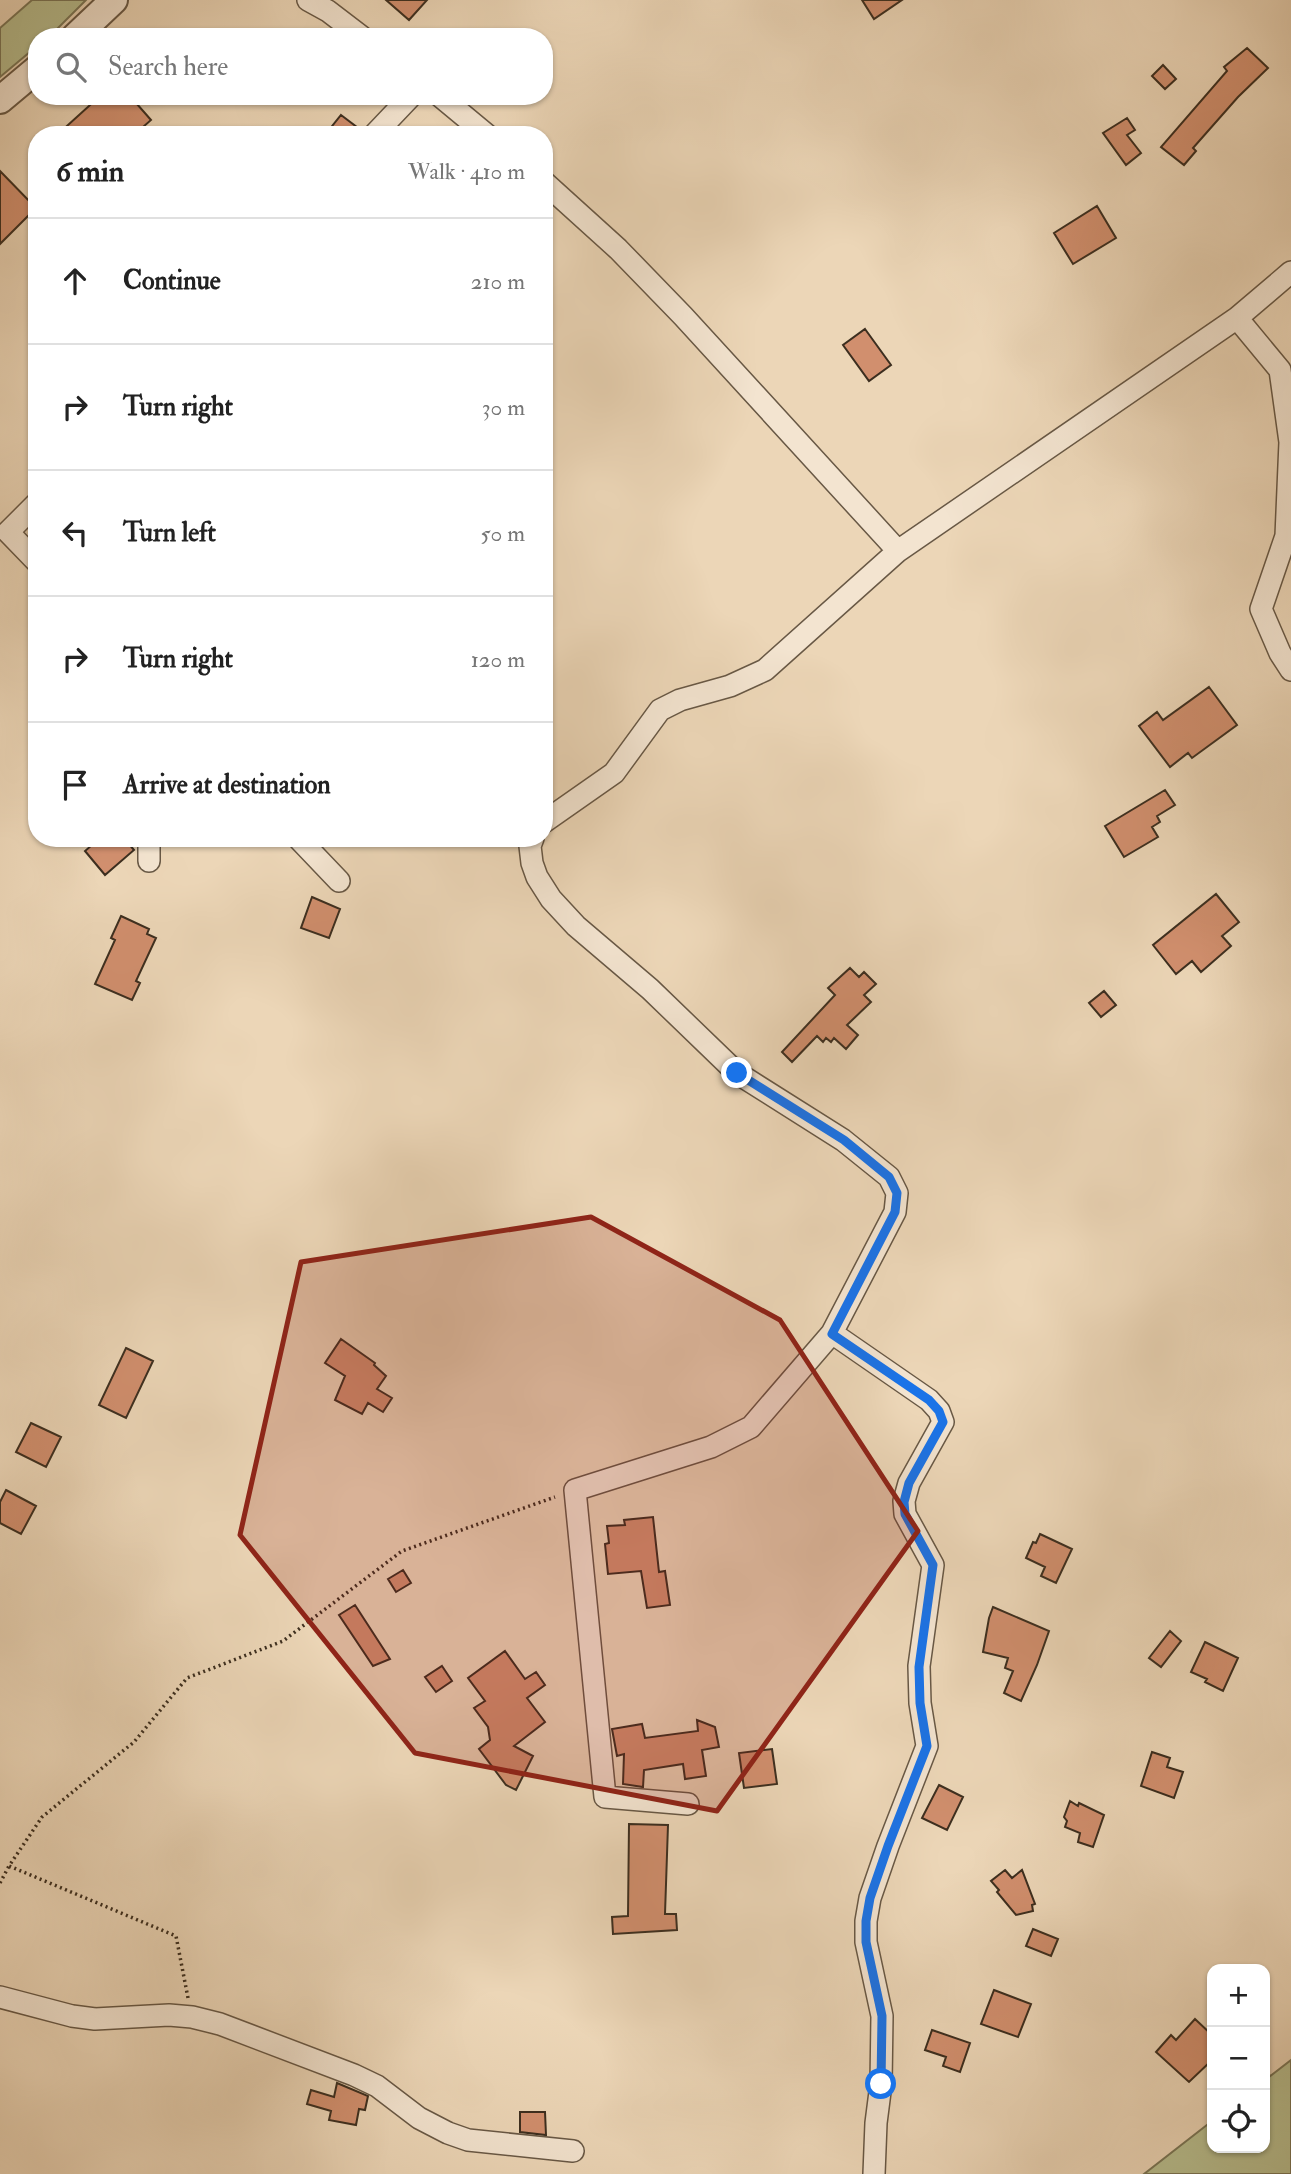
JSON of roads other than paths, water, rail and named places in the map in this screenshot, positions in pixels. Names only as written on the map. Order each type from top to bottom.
[{"type":"street","points":[[84,28],[114,0]]},
{"type":"street","points":[[308,0],[350,28]]},
{"type":"street","points":[[0,100],[28,77]]},
{"type":"street","points":[[383,126],[402,105]]},
{"type":"street","points":[[451,105],[476,126]]},
{"type":"street","points":[[553,190],[618,249],[683,316],[898,551]]},
{"type":"street","points":[[553,816],[614,773],[660,710],[680,700],[730,686],[765,670],[898,551],[1237,318],[1291,272]]},
{"type":"street","points":[[1237,318],[1280,370],[1290,442],[1286,536],[1261,609],[1280,653],[1291,670]]},
{"type":"street","points":[[28,512],[8,532],[28,553]]},
{"type":"street","points":[[149,847],[149,861]]},
{"type":"street","points":[[307,847],[339,881]]},
{"type":"street","points":[[530,847],[537,877],[551,899],[576,926],[650,989],[737,1073],[844,1140],[889,1177],[897,1193],[895,1212],[832,1334],[751,1427],[711,1447],[575,1490],[605,1797],[688,1804]]},
{"type":"street","points":[[832,1334],[929,1400],[939,1411],[943,1422],[909,1483],[904,1502],[905,1514],[933,1565],[919,1667],[920,1703],[927,1746],[888,1846],[870,1898],[866,1921],[866,1942],[882,2016],[881,2084],[874,2174]]},
{"type":"street","points":[[0,1997],[72,2016],[95,2019],[169,2015],[220,2024],[354,2075],[377,2086],[419,2118],[468,2140],[573,2151]]}]
